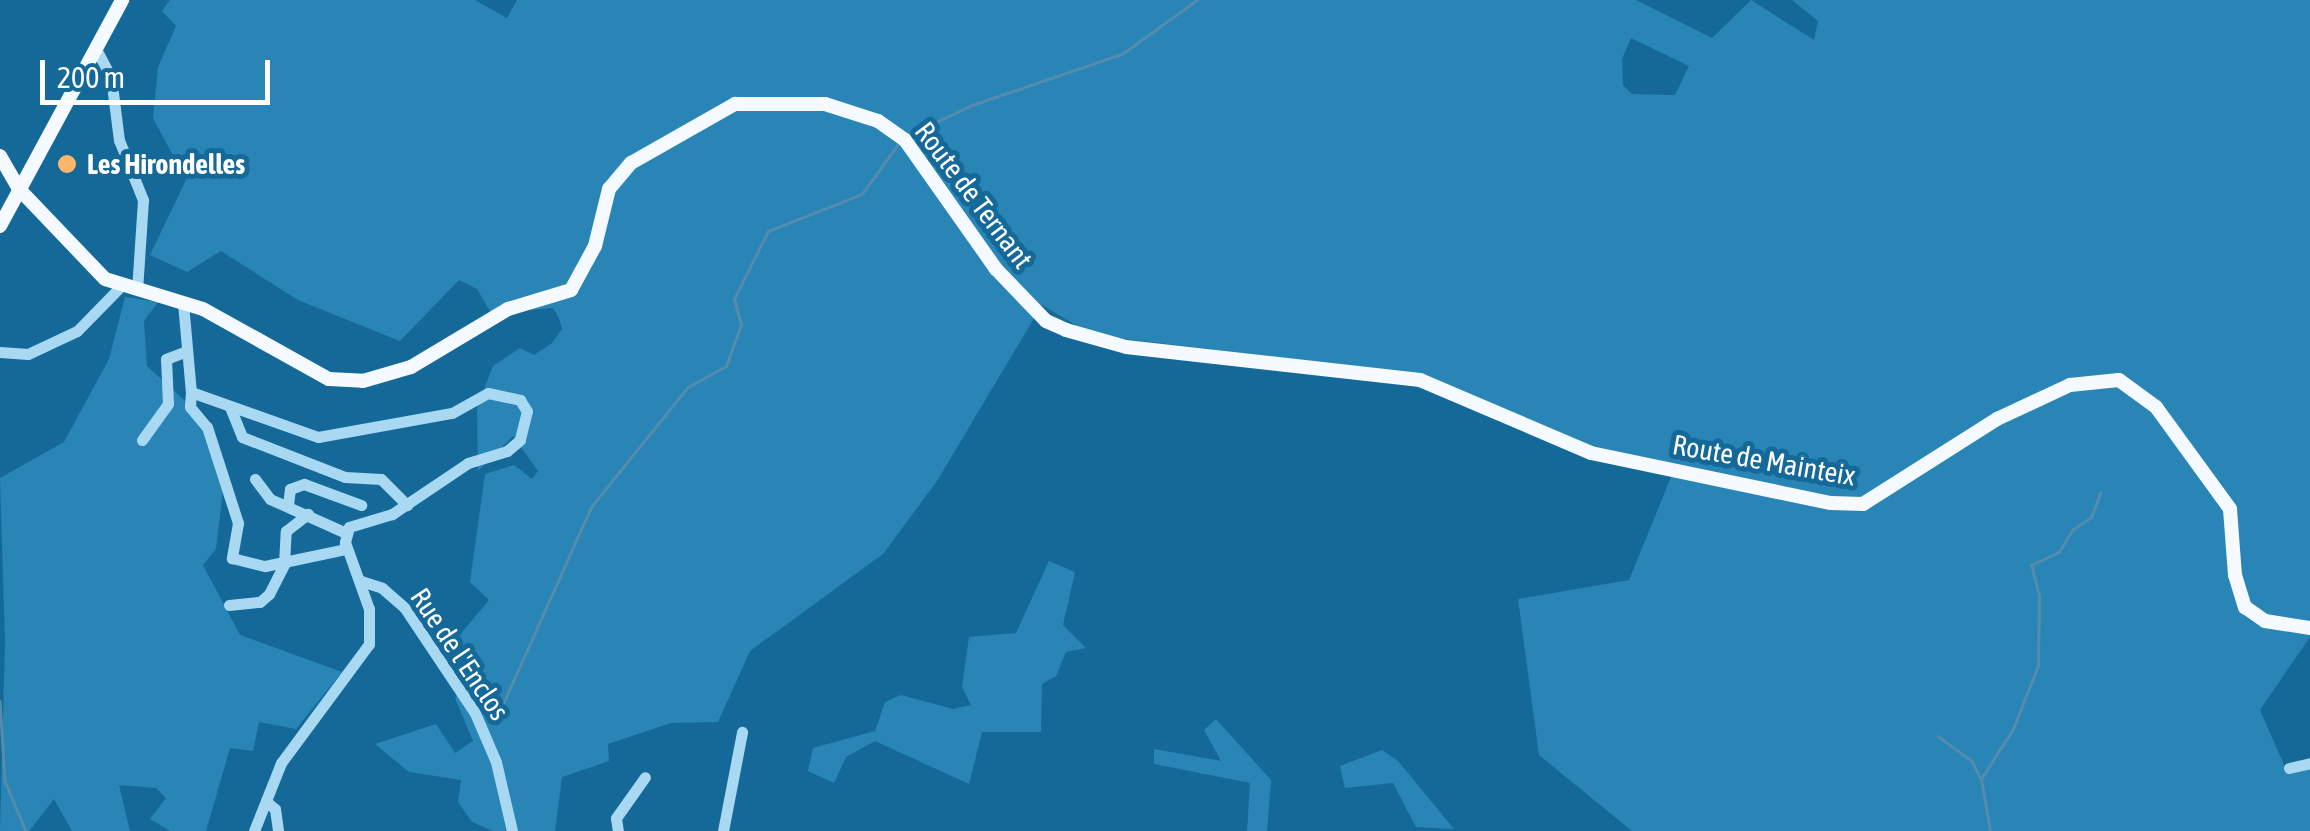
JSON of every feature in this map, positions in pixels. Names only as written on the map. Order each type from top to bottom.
[{"type":"main road","points":[[0,226],[122,0]]},
{"type":"main road","name":"Route de Ternant","points":[[0,156],[19,189],[95,269],[121,286],[183,303],[329,379],[390,376],[508,309],[571,290],[596,246],[608,188],[631,163],[735,104],[798,99],[858,112],[894,130],[948,209],[1046,321]]},
{"type":"main road","name":"Route de Mainteix","points":[[1046,321],[1126,347],[1420,380],[1591,452],[1848,505],[1879,499],[2033,402],[2070,385],[2120,380],[2156,406],[2230,508],[2234,575],[2245,607],[2265,621],[2310,628]]},
{"type":"street","points":[[96,49],[110,78],[118,140],[143,200],[137,290]]},
{"type":"street","points":[[0,352],[28,354],[76,331],[121,286]]},
{"type":"street","points":[[183,303],[190,407],[207,427],[238,523],[232,558],[252,567],[284,564],[346,549]]},
{"type":"street","points":[[142,440],[168,404],[166,359],[184,352]]},
{"type":"street","points":[[191,392],[336,438],[452,413],[488,393],[520,400],[528,412],[520,440],[468,464],[407,506],[362,520],[346,533]]},
{"type":"street","points":[[230,407],[242,436],[365,480],[381,479],[407,506]]},
{"type":"street","points":[[256,479],[270,499],[346,533]]},
{"type":"street","points":[[362,520],[365,480]]},
{"type":"street","points":[[288,506],[290,490],[304,484],[361,505]]},
{"type":"street","points":[[229,606],[260,602],[284,564],[286,532],[308,514]]},
{"type":"street","points":[[254,831],[297,737],[369,644],[371,620],[346,549],[346,533]]},
{"type":"street","name":"Rue de l'Enclos","points":[[360,581],[382,588],[404,607],[475,712],[496,762],[512,831]]},
{"type":"street","points":[[723,831],[742,732]]},
{"type":"street","points":[[2290,768],[2310,763]]},
{"type":"street","points":[[618,831],[616,818],[645,777]]},
{"type":"street","points":[[266,801],[275,809],[278,831]]},
{"type":"shaded area","points":[[170,0],[475,0],[507,18],[517,0],[1636,0],[1712,38],[1751,0],[1814,40],[1818,21],[1792,0],[2310,0],[2310,637],[2260,710],[2288,774],[2310,768],[2310,831],[1632,831],[1539,755],[1518,599],[1629,580],[1676,465],[1600,449],[1369,368],[1092,335],[1042,305],[937,481],[883,554],[750,651],[718,722],[671,723],[608,744],[609,761],[562,777],[555,831],[493,831],[472,822],[458,802],[461,780],[409,772],[375,744],[436,724],[455,753],[473,741],[455,698],[479,668],[453,643],[489,600],[470,582],[485,474],[514,465],[532,479],[538,471],[513,436],[478,471],[477,408],[493,366],[520,348],[534,355],[552,343],[562,329],[559,318],[553,308],[491,313],[477,289],[459,280],[400,341],[298,300],[221,251],[187,272],[150,255],[186,180],[153,118],[158,67],[176,26],[162,11]],"holes":[[[1631,38],[1689,66],[1675,95],[1632,94],[1623,85],[1622,59]]]},
{"type":"shaded area","points":[[125,297],[158,302],[144,321],[147,366],[208,422],[224,481],[216,549],[203,565],[240,635],[342,672],[296,729],[259,722],[253,751],[230,748],[206,831],[170,831],[150,819],[166,798],[156,788],[119,785],[130,831],[72,831],[54,799],[29,831],[0,831],[5,641],[0,478],[64,442],[109,359]]},
{"type":"shaded area","points":[[1049,561],[1075,572],[1063,625],[1086,648],[1066,652],[1056,676],[1042,684],[1041,732],[982,732],[969,784],[875,741],[846,757],[834,783],[808,771],[813,748],[875,731],[885,702],[901,695],[953,709],[971,705],[962,687],[969,637],[1016,633]]},
{"type":"shaded area","points":[[1216,719],[1271,780],[1267,831],[1247,831],[1250,783],[1154,764],[1154,749],[1221,761],[1204,730]]},
{"type":"shaded area","points":[[1382,750],[1398,761],[1454,829],[1416,827],[1393,783],[1345,788],[1340,766]]},
{"type":"waterway","points":[[909,135],[972,105],[1122,54],[1197,0]]},
{"type":"waterway","points":[[494,724],[591,507],[688,387],[726,366],[741,325],[734,299],[768,231],[862,194],[898,144]]},
{"type":"waterway","points":[[1990,831],[1981,779],[2013,729],[2038,666],[2039,596],[2031,565],[2059,552],[2072,530],[2091,517],[2100,493]]},
{"type":"waterway","points":[[0,701],[5,781],[26,831]]},
{"type":"waterway","points":[[1938,736],[1972,761],[1981,779]]},
{"type":"place","name":"Les Hirondelles","points":[[67,164]]}]
